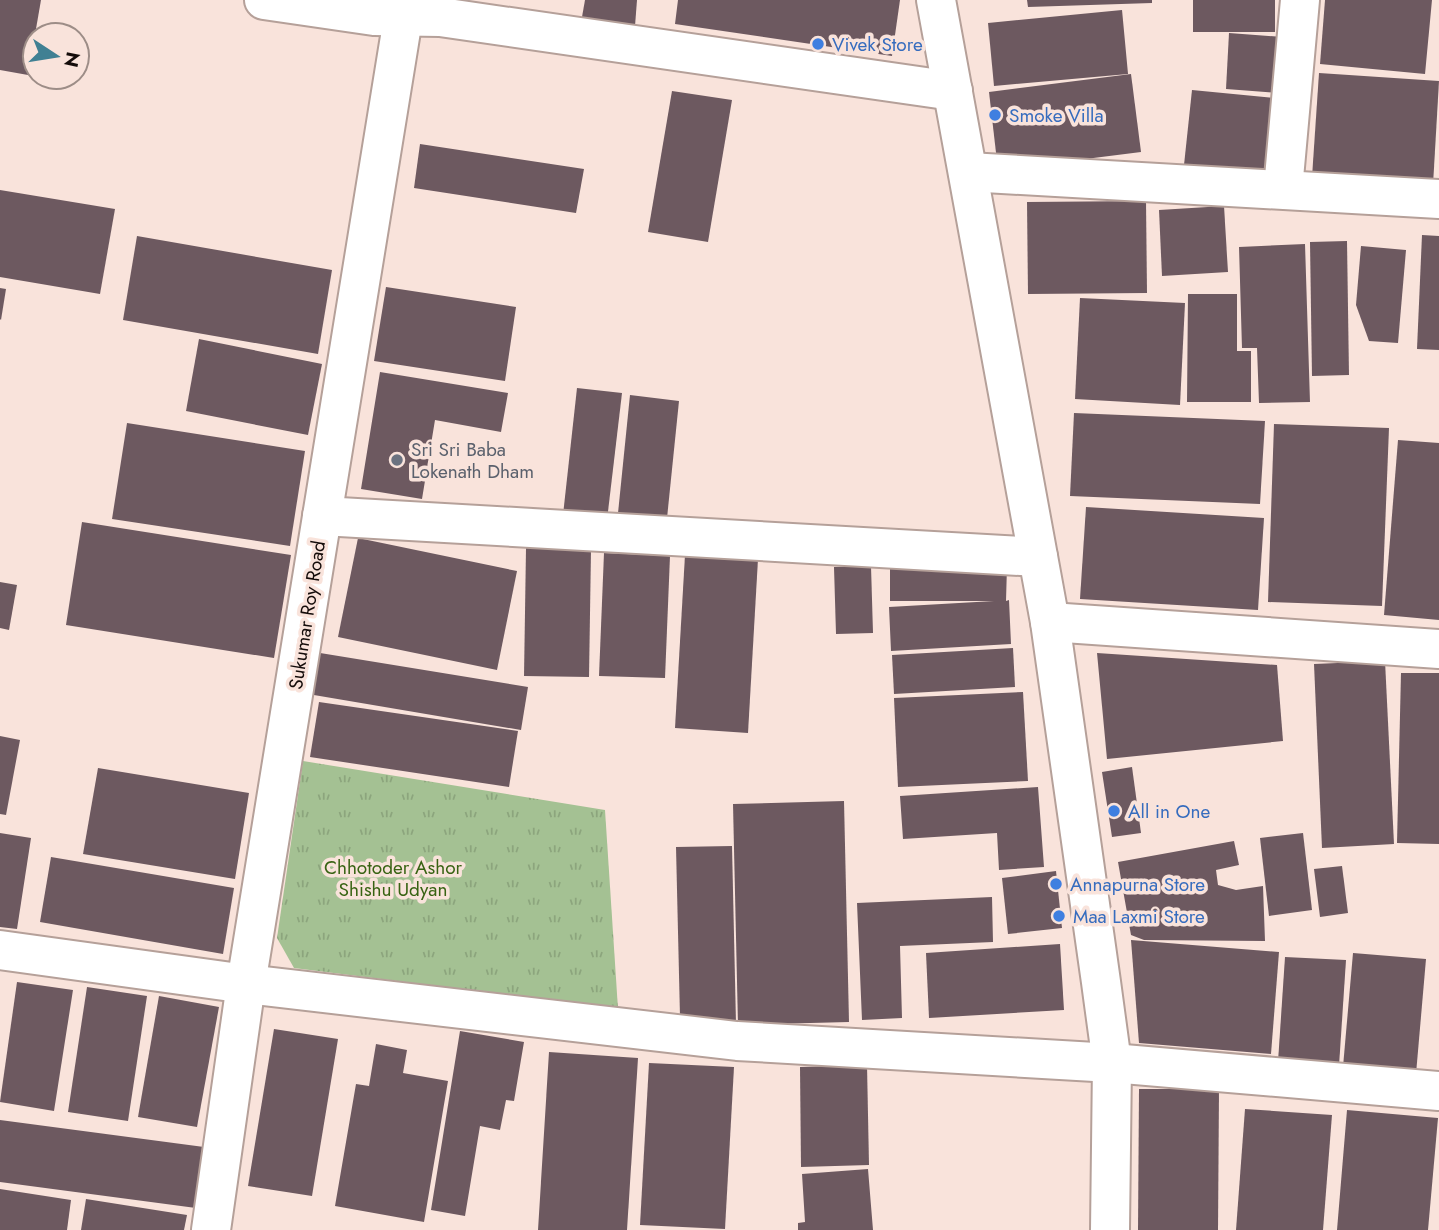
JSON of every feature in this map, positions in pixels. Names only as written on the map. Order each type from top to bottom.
[{"type":"street","points":[[264,0],[374,16],[405,8],[440,17],[953,91]]},
{"type":"street","points":[[936,0],[1050,622],[1112,1062],[1102,1229]]},
{"type":"street","points":[[1283,190],[1300,0]]},
{"type":"street","name":"Sukumar Roy Road","points":[[211,1230],[246,984],[405,8]]},
{"type":"street","points":[[968,172],[1439,199]]},
{"type":"street","points":[[322,516],[1038,557]]},
{"type":"street","points":[[1050,622],[1439,649]]},
{"type":"street","points":[[0,950],[246,984],[737,1041],[1112,1062],[1439,1091]]},
{"type":"green space","name":"Chhotoder Ashor Shishu Udyan","points":[[303,761],[605,810],[618,1009],[294,968],[277,938]]},
{"type":"building","points":[[0,0],[41,0],[37,21],[21,21],[21,74],[0,70]]},
{"type":"building","points":[[585,0],[637,0],[635,26],[582,17]]},
{"type":"building","points":[[678,0],[900,0],[892,56],[675,24]]},
{"type":"building","points":[[1027,0],[1152,0],[1152,3],[1028,7]]},
{"type":"building","points":[[1193,0],[1275,0],[1275,32],[1193,32]]},
{"type":"building","points":[[1325,0],[1432,0],[1425,74],[1320,64]]},
{"type":"building","points":[[1122,10],[1128,74],[994,86],[988,23]]},
{"type":"building","points":[[1229,33],[1283,37],[1278,93],[1226,89]]},
{"type":"building","points":[[1319,73],[1439,81],[1433,185],[1312,177]]},
{"type":"building","points":[[1131,74],[1141,152],[998,170],[989,92]]},
{"type":"building","points":[[1192,90],[1275,98],[1268,173],[1184,165]]},
{"type":"building","points":[[672,91],[732,100],[708,242],[648,232]]},
{"type":"building","points":[[420,144],[584,169],[576,213],[414,188]]},
{"type":"building","points":[[0,190],[115,209],[100,294],[0,277]]},
{"type":"building","points":[[1146,201],[1147,293],[1028,294],[1027,202]]},
{"type":"building","points":[[1224,206],[1228,272],[1162,276],[1159,210]]},
{"type":"building","points":[[1422,235],[1439,236],[1439,350],[1417,349]]},
{"type":"building","points":[[137,236],[332,270],[318,354],[123,320]]},
{"type":"building","points":[[1347,241],[1349,375],[1312,376],[1310,242]]},
{"type":"building","points":[[1305,244],[1310,402],[1259,403],[1257,348],[1242,348],[1239,247]]},
{"type":"building","points":[[1361,246],[1406,250],[1398,343],[1369,341],[1356,305]]},
{"type":"building","points":[[386,287],[516,307],[505,381],[374,361]]},
{"type":"building","points":[[0,288],[6,289],[1,320],[0,319]]},
{"type":"building","points":[[1188,294],[1237,294],[1237,351],[1251,351],[1251,402],[1187,402]]},
{"type":"building","points":[[1080,298],[1185,303],[1180,405],[1075,399]]},
{"type":"building","points":[[199,339],[322,364],[308,435],[186,411]]},
{"type":"building","name":"Sri Sri Baba Lokenath Dham","points":[[380,372],[508,393],[501,432],[435,420],[422,499],[361,489]]},
{"type":"building","points":[[577,388],[622,393],[607,520],[563,515]]},
{"type":"building","points":[[630,395],[679,401],[666,528],[617,523]]},
{"type":"building","points":[[1074,413],[1265,421],[1260,504],[1070,496]]},
{"type":"building","points":[[127,423],[305,451],[290,546],[112,519]]},
{"type":"building","points":[[1274,424],[1389,428],[1382,606],[1268,602]]},
{"type":"building","points":[[1398,440],[1439,443],[1439,620],[1384,615]]},
{"type":"building","points":[[1086,507],[1264,518],[1258,610],[1080,599]]},
{"type":"building","points":[[82,522],[291,555],[274,658],[66,625]]},
{"type":"building","points":[[358,538],[517,571],[497,670],[338,637]]},
{"type":"building","points":[[526,548],[591,549],[589,677],[524,676]]},
{"type":"building","points":[[604,553],[670,556],[665,678],[599,676]]},
{"type":"building","points":[[685,555],[758,559],[748,733],[675,728]]},
{"type":"building","points":[[871,566],[873,633],[836,634],[834,567]]},
{"type":"building","points":[[890,566],[1007,566],[1006,601],[1009,600],[1011,644],[891,651],[889,607],[994,601],[890,601]]},
{"type":"building","points":[[0,582],[17,585],[9,630],[0,628]]},
{"type":"building","points":[[1013,648],[1015,687],[894,694],[892,655]]},
{"type":"building","points":[[314,652],[528,687],[521,730],[308,694]]},
{"type":"building","points":[[1097,653],[1277,665],[1283,741],[1107,759]]},
{"type":"building","points":[[1385,661],[1394,844],[1322,848],[1314,664]]},
{"type":"building","points":[[1401,673],[1439,673],[1439,844],[1397,843]]},
{"type":"building","points":[[1023,692],[1028,781],[898,787],[894,698]]},
{"type":"building","points":[[319,702],[518,731],[509,787],[310,757]]},
{"type":"building","points":[[0,736],[20,740],[6,815],[0,814]]},
{"type":"building","points":[[1132,767],[1141,833],[1112,837],[1102,772]]},
{"type":"building","points":[[98,768],[249,793],[235,879],[83,854]]},
{"type":"building","points":[[1038,787],[1044,867],[999,870],[997,833],[903,839],[900,796]]},
{"type":"building","points":[[844,801],[849,1022],[738,1025],[733,804]]},
{"type":"building","points":[[0,833],[31,838],[17,929],[0,927]]},
{"type":"building","points":[[1303,833],[1312,910],[1269,916],[1260,838]]},
{"type":"building","points":[[1234,841],[1239,865],[1216,870],[1218,885],[1236,890],[1263,886],[1265,941],[1144,940],[1131,935],[1118,862]]},
{"type":"building","points":[[732,846],[736,1024],[680,1017],[676,847]]},
{"type":"building","points":[[51,857],[234,888],[223,954],[40,922]]},
{"type":"building","points":[[1342,866],[1348,913],[1320,917],[1314,869]]},
{"type":"building","points":[[1056,871],[1062,928],[1008,934],[1002,878]]},
{"type":"building","points":[[992,897],[993,942],[900,946],[902,1018],[862,1020],[857,903]]},
{"type":"building","points":[[1131,940],[1279,952],[1271,1054],[1139,1043]]},
{"type":"building","points":[[1060,944],[1064,1010],[929,1018],[926,953]]},
{"type":"building","points":[[1353,953],[1426,959],[1416,1074],[1343,1067]]},
{"type":"building","points":[[1285,957],[1346,960],[1339,1066],[1278,1062]]},
{"type":"building","points":[[17,982],[73,990],[54,1111],[0,1102]]},
{"type":"building","points":[[87,987],[147,996],[128,1121],[68,1112]]},
{"type":"building","points":[[159,996],[219,1007],[197,1127],[138,1117]]},
{"type":"building","points":[[274,1029],[338,1039],[312,1196],[248,1186]]},
{"type":"building","points":[[460,1031],[524,1042],[514,1101],[506,1100],[500,1130],[480,1126],[465,1216],[431,1210]]},
{"type":"building","points":[[376,1044],[407,1050],[403,1073],[448,1081],[424,1222],[335,1206],[356,1084],[369,1086]]},
{"type":"building","points":[[549,1052],[638,1058],[627,1230],[538,1230]]},
{"type":"building","points":[[649,1063],[734,1067],[725,1229],[640,1225]]},
{"type":"building","points":[[867,1065],[869,1165],[801,1167],[800,1067]]},
{"type":"building","points":[[1139,1089],[1219,1089],[1218,1230],[1138,1230]]},
{"type":"building","points":[[1245,1109],[1332,1115],[1323,1230],[1236,1230]]},
{"type":"building","points":[[1347,1110],[1438,1118],[1428,1230],[1337,1230]]},
{"type":"building","points":[[0,1120],[204,1147],[196,1208],[0,1182]]},
{"type":"building","points":[[868,1169],[873,1230],[798,1230],[798,1223],[805,1222],[802,1174]]},
{"type":"building","points":[[0,1189],[71,1200],[67,1230],[0,1230]]},
{"type":"building","points":[[86,1199],[187,1215],[184,1230],[81,1230]]},
{"type":"place","name":"Vivek Store","points":[[818,44]]},
{"type":"place","name":"Smoke Villa","points":[[995,115]]},
{"type":"place","name":"Sri Sri Baba Lokenath Dham","points":[[397,460]]},
{"type":"place","name":"All in One","points":[[1114,811]]},
{"type":"place","name":"Annapurna Store","points":[[1056,884]]},
{"type":"place","name":"Maa Laxmi Store","points":[[1059,916]]}]
